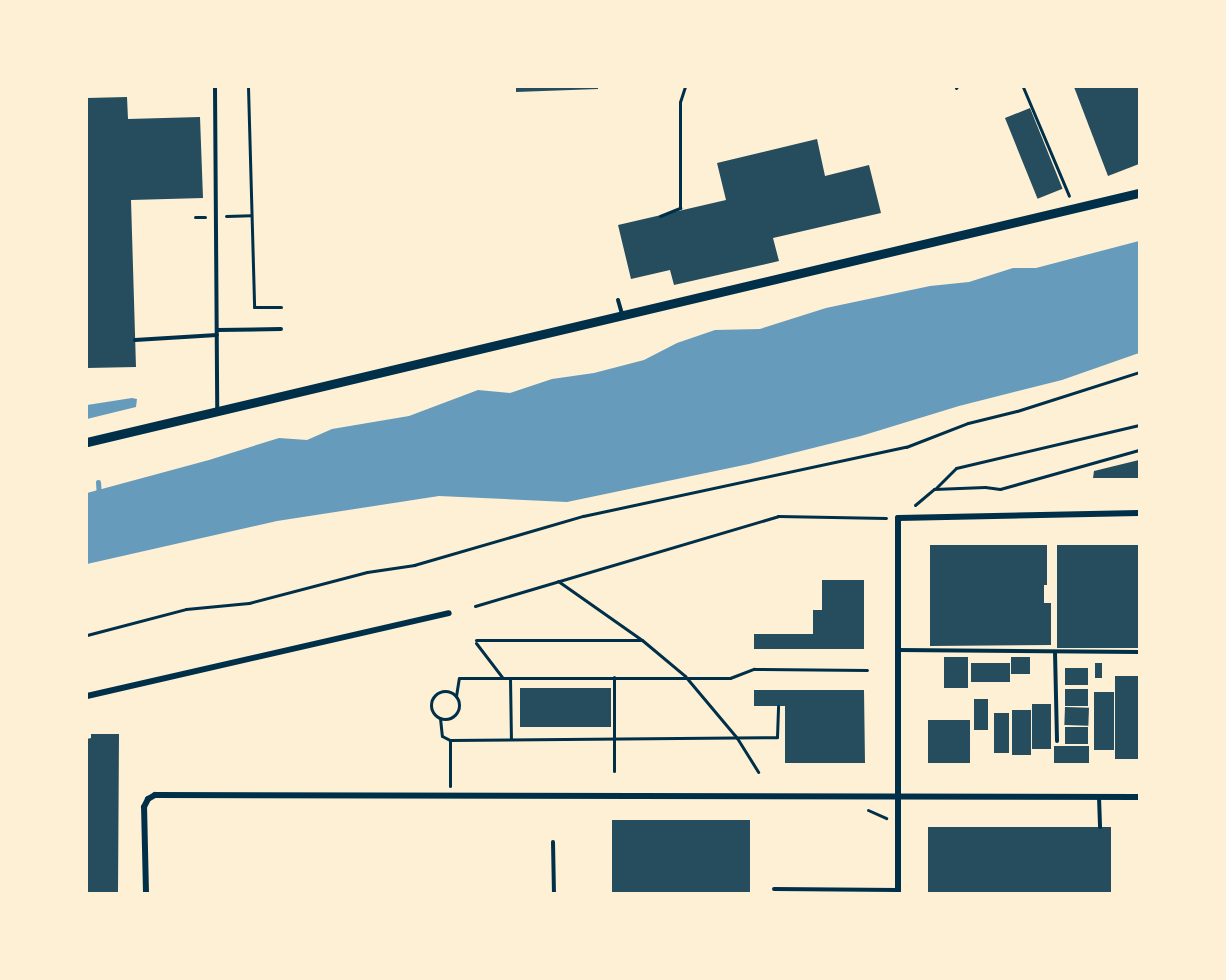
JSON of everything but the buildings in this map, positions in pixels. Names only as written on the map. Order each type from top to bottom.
[{"type":"street","points":[[87,442],[1139,193]]},
{"type":"street","points":[[898,891],[898,518],[1139,513]]},
{"type":"street","points":[[87,696],[449,613]]},
{"type":"street","points":[[146,893],[144,807],[148,799],[155,795],[1139,797]]},
{"type":"lane","points":[[215,87],[217,411]]},
{"type":"lane","points":[[618,300],[622,315]]},
{"type":"lane","points":[[135,340],[281,328]]},
{"type":"lane","points":[[898,650],[1139,652]]},
{"type":"lane","points":[[1055,651],[1057,741]]},
{"type":"lane","points":[[1099,797],[1100,828]]},
{"type":"lane","points":[[553,842],[554,893]]},
{"type":"lane","points":[[774,889],[898,891]]},
{"type":"path","points":[[248,87],[254,307],[281,307]]},
{"type":"path","points":[[660,216],[680,208],[680,102],[686,87]]},
{"type":"path","points":[[1023,87],[1074,208]]},
{"type":"path","points":[[87,635],[186,609],[249,603],[368,572],[414,565],[583,516],[906,447],[968,423],[1139,372]]},
{"type":"path","points":[[476,606],[778,516],[898,518],[956,468],[1139,425]]},
{"type":"path","points":[[934,489],[985,487],[1000,489],[1139,450]]},
{"type":"path","points":[[558,581],[642,640],[685,676],[737,738],[758,772]]},
{"type":"path","points":[[502,677],[476,642],[642,640]]},
{"type":"path","points":[[456,696],[443,692],[433,699],[433,712],[440,718],[450,718],[457,713],[459,704],[456,696],[459,678],[685,676],[730,678],[754,669],[867,670]]},
{"type":"path","points":[[510,677],[511,739]]},
{"type":"path","points":[[614,677],[614,771]]},
{"type":"path","points":[[440,718],[442,736],[450,740],[777,737],[777,706]]},
{"type":"path","points":[[450,740],[450,796]]},
{"type":"path","points":[[868,810],[898,823]]},
{"type":"water","points":[[1139,241],[1139,353],[1062,380],[959,406],[861,436],[749,464],[567,502],[439,496],[277,521],[87,564],[87,493],[209,460],[279,438],[307,440],[332,429],[409,416],[478,390],[510,393],[552,379],[594,373],[644,360],[677,343],[715,330],[760,329],[826,308],[930,286],[969,282],[1013,268],[1036,268]]},
{"type":"water","points":[[137,399],[136,407],[87,419],[87,405]]},
{"type":"waterway","points":[[98,482],[99,495]]}]
